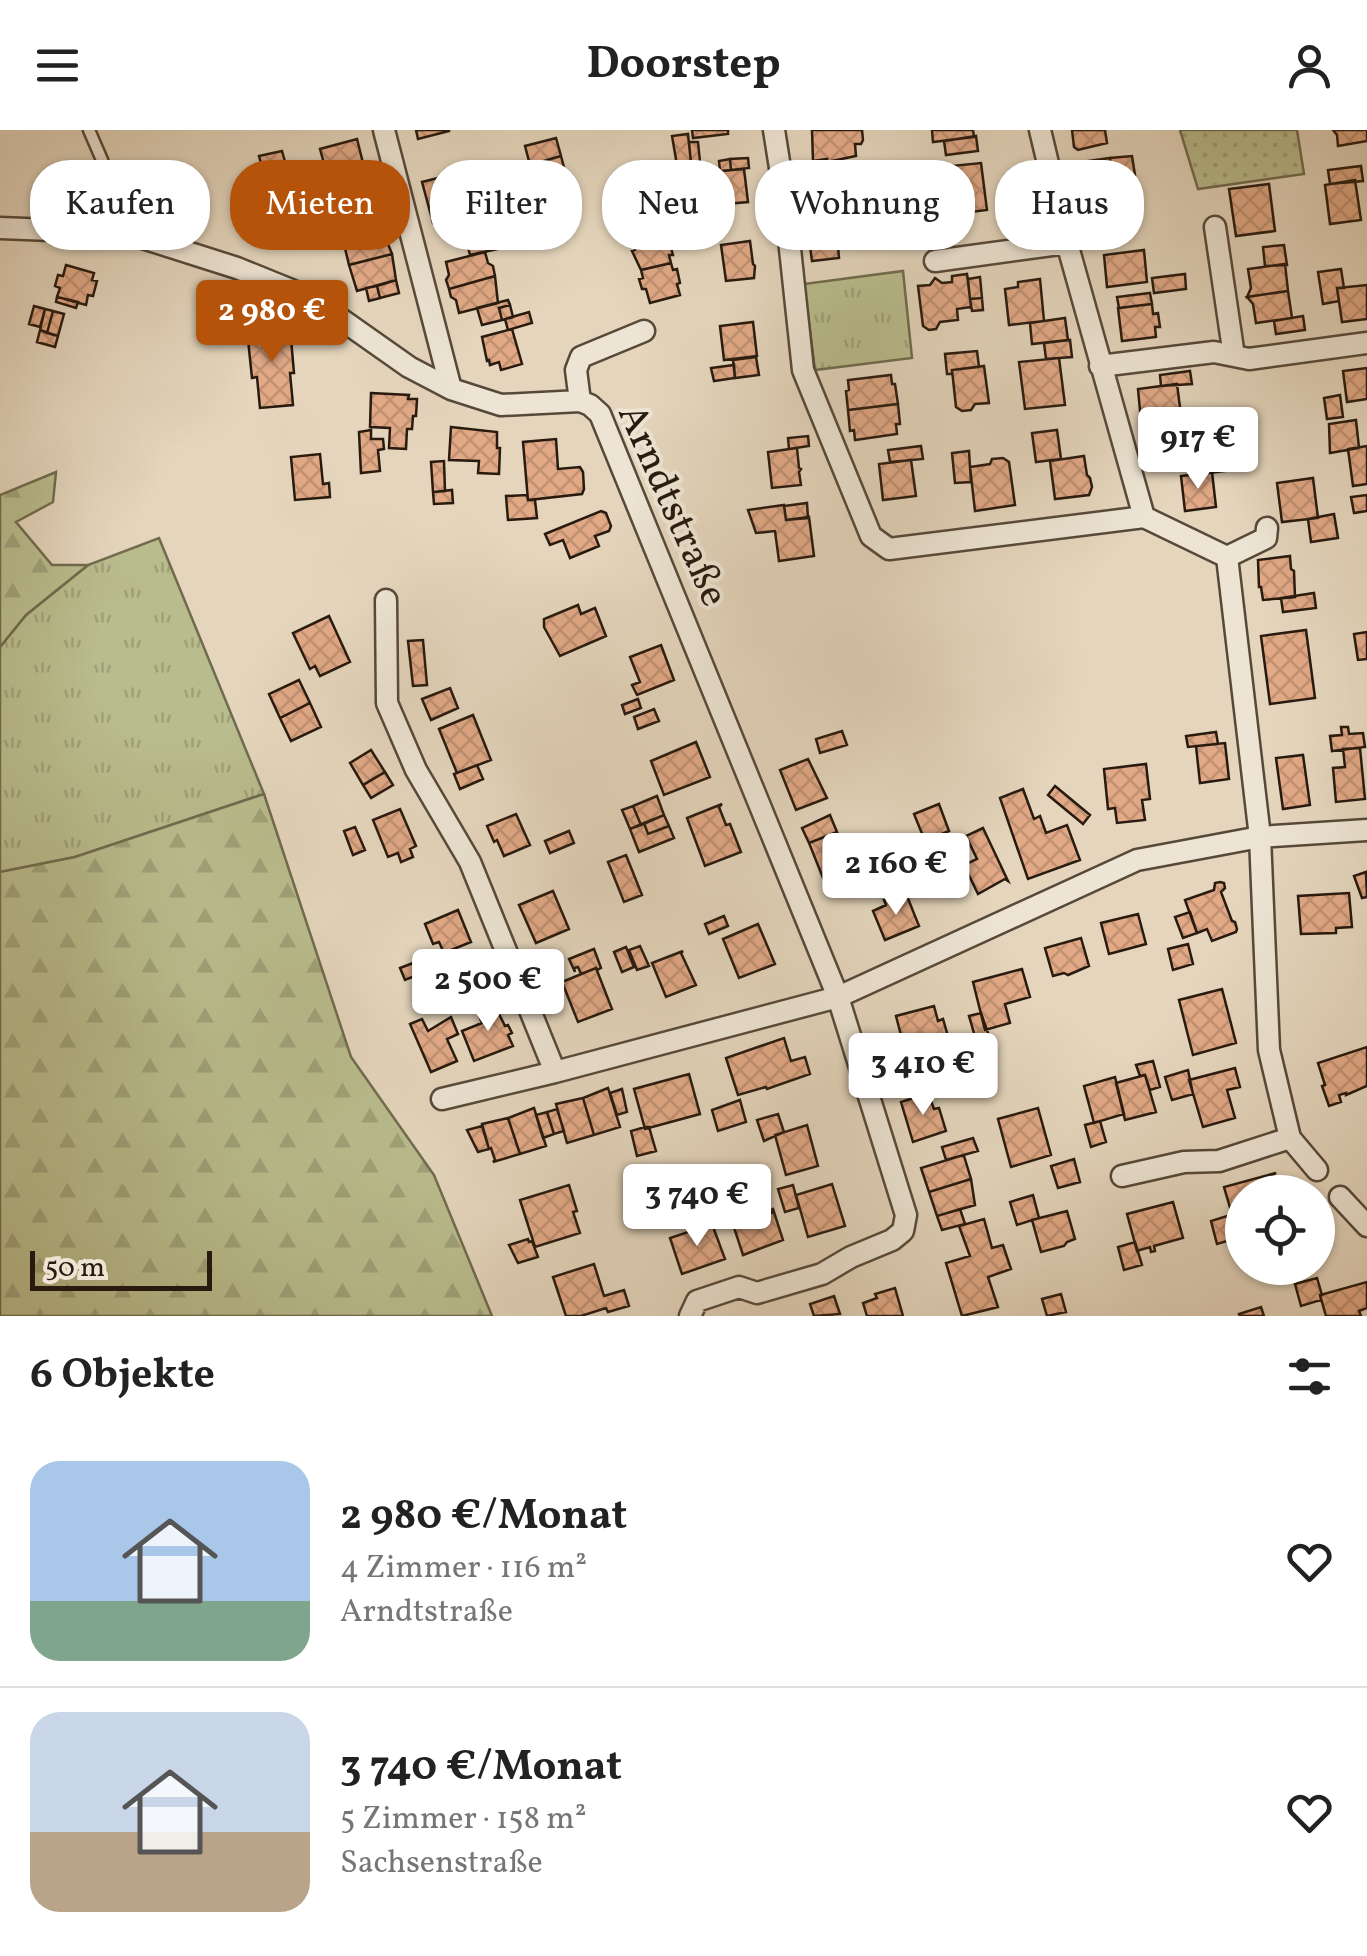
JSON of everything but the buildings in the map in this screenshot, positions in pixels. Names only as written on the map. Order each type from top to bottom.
[{"type":"street","points":[[384,130],[451,389]]},
{"type":"street","points":[[774,130],[803,370],[871,536],[889,549],[1144,517],[1227,557]]},
{"type":"street","points":[[1040,130],[1047,160]]},
{"type":"street","points":[[1215,227],[1234,356]]},
{"type":"street","name":"Arndtstraße","points":[[0,228],[30,229]]},
{"type":"street","name":"Arndtstraße","points":[[178,250],[237,268],[311,298],[409,366],[451,389],[500,405],[580,402],[600,414],[838,997],[906,1215],[903,1231],[892,1240],[850,1256],[822,1274],[757,1293],[739,1287],[697,1301],[690,1316]]},
{"type":"street","points":[[935,261],[1016,250]]},
{"type":"street","points":[[1069,250],[1144,517]]},
{"type":"street","points":[[580,402],[576,370],[581,356],[644,331]]},
{"type":"street","points":[[1100,366],[1214,352],[1249,359],[1367,343]]},
{"type":"street","points":[[1227,557],[1266,538],[1267,528]]},
{"type":"street","points":[[1227,557],[1260,838],[1269,1050],[1290,1138],[1317,1170]]},
{"type":"street","points":[[386,600],[387,703],[416,770],[470,862],[555,1072]]},
{"type":"street","points":[[442,1099],[838,997],[1137,860],[1260,838],[1367,830]]},
{"type":"street","points":[[1122,1176],[1184,1162],[1218,1162],[1290,1138]]},
{"type":"street","points":[[1340,1198],[1367,1226]]},
{"type":"lane","points":[[89,130],[102,160]]},
{"type":"green space","points":[[1180,130],[1297,130],[1304,174],[1198,189]]},
{"type":"green space","points":[[903,271],[912,358],[815,370],[804,284]]},
{"type":"green space","points":[[56,472],[53,502],[16,522],[52,565],[88,565],[26,615],[0,647],[0,495]]},
{"type":"green space","points":[[159,538],[264,794],[75,857],[0,872],[0,647],[26,615],[88,565]]},
{"type":"green space","points":[[264,794],[351,1057],[434,1175],[492,1316],[0,1316],[0,872],[75,857]]}]
